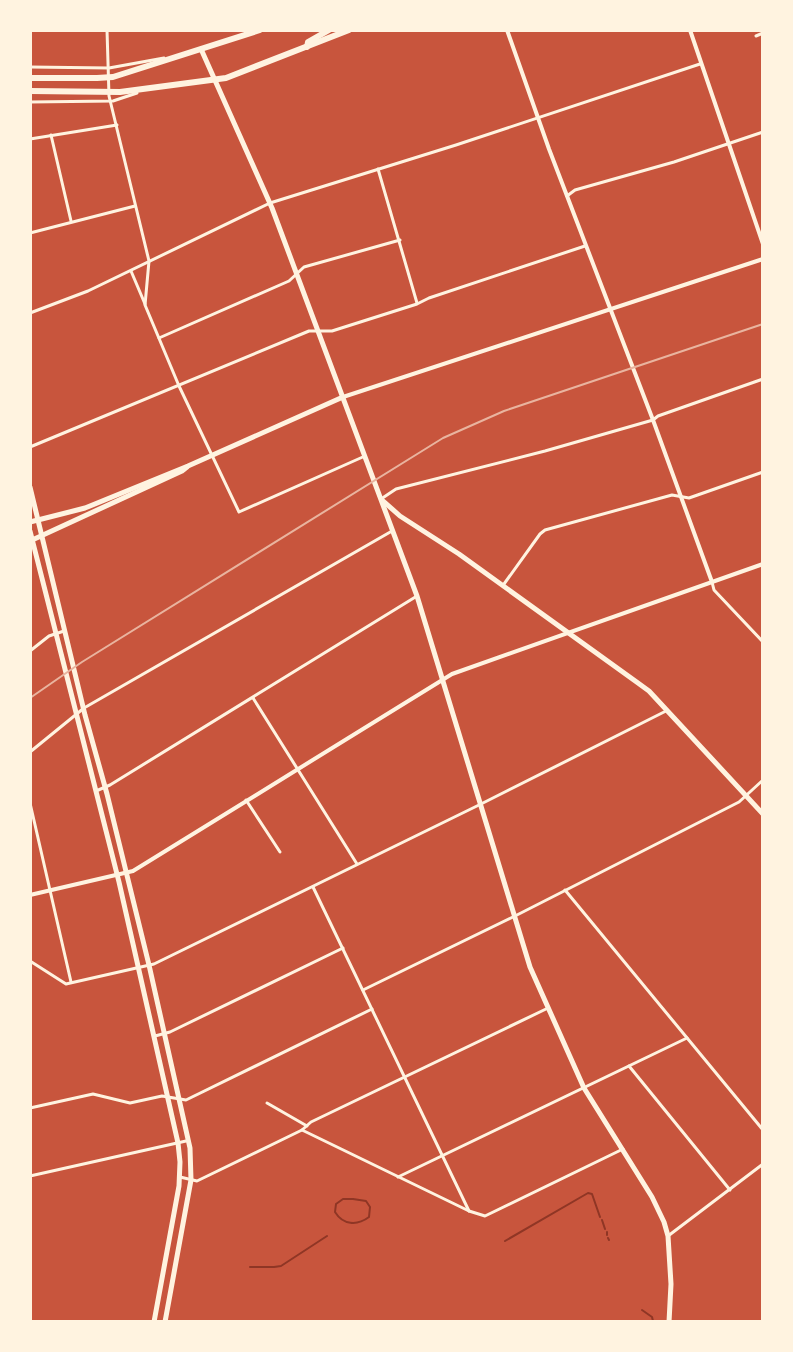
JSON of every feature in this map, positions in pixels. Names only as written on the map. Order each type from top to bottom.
[{"type":"main road","points":[[32,78],[109,77],[257,30]]},
{"type":"main road","points":[[307,47],[308,42],[329,30]]},
{"type":"main road","points":[[32,91],[109,92],[226,78],[349,30]]},
{"type":"main road","points":[[201,49],[270,203],[417,596],[530,967],[584,1088],[658,1206],[668,1236],[671,1284],[669,1322]]},
{"type":"main road","points":[[30,522],[85,508],[343,397]]},
{"type":"main road","points":[[31,540],[188,466]]},
{"type":"main road","points":[[30,487],[149,965],[189,1140],[191,1180],[165,1322]]},
{"type":"main road","points":[[381,499],[400,516],[638,683],[763,814]]},
{"type":"main road","points":[[30,531],[117,875],[178,1143],[180,1177],[154,1322]]},
{"type":"street","points":[[107,30],[109,92],[149,261],[145,305]]},
{"type":"street","points":[[507,30],[714,590],[763,642]]},
{"type":"street","points":[[690,30],[763,244]]},
{"type":"street","points":[[756,36],[763,33]]},
{"type":"street","points":[[30,67],[109,68],[172,58]]},
{"type":"street","points":[[30,313],[88,291],[270,203],[701,63]]},
{"type":"street","points":[[30,102],[111,101],[152,87]]},
{"type":"street","points":[[30,139],[117,125]]},
{"type":"street","points":[[567,196],[575,190],[763,132]]},
{"type":"street","points":[[51,135],[71,221]]},
{"type":"street","points":[[378,169],[417,304]]},
{"type":"street","points":[[30,233],[136,205]]},
{"type":"street","points":[[159,338],[289,281],[304,267],[400,240]]},
{"type":"street","points":[[30,447],[309,331],[332,331],[585,246]]},
{"type":"street","points":[[343,397],[763,259]]},
{"type":"street","points":[[131,271],[179,386],[239,512],[365,456]]},
{"type":"street","points":[[381,499],[396,489],[653,420],[763,379]]},
{"type":"street","points":[[503,586],[545,530],[672,495],[689,498],[763,472]]},
{"type":"street","points":[[30,752],[84,708],[392,531]]},
{"type":"street","points":[[30,895],[133,871],[452,674],[763,564]]},
{"type":"street","points":[[95,791],[417,596]]},
{"type":"street","points":[[30,651],[49,636],[64,631]]},
{"type":"street","points":[[253,698],[357,865]]},
{"type":"street","points":[[30,961],[66,984],[149,965],[313,887],[666,710]]},
{"type":"street","points":[[363,990],[739,802],[763,780]]},
{"type":"street","points":[[246,800],[280,852]]},
{"type":"street","points":[[30,803],[71,983]]},
{"type":"street","points":[[313,887],[469,1211]]},
{"type":"street","points":[[565,890],[763,1130]]},
{"type":"street","points":[[154,1036],[343,948]]},
{"type":"street","points":[[180,1177],[197,1181],[302,1130],[311,1122],[548,1008]]},
{"type":"street","points":[[30,1108],[93,1094],[130,1103],[162,1096],[186,1100],[372,1009]]},
{"type":"street","points":[[398,1177],[687,1038]]},
{"type":"street","points":[[629,1066],[730,1190]]},
{"type":"street","points":[[267,1103],[307,1126]]},
{"type":"street","points":[[302,1130],[485,1216],[623,1149]]},
{"type":"street","points":[[30,1176],[189,1140]]},
{"type":"street","points":[[668,1236],[763,1164]]},
{"type":"waterway","points":[[505,1241],[588,1193],[592,1194],[600,1217]]},
{"type":"waterway","points":[[343,1199],[353,1199],[366,1201],[370,1207],[369,1217],[350,1223],[335,1212],[336,1204],[343,1199]]},
{"type":"waterway","points":[[602,1220],[605,1229]]},
{"type":"waterway","points":[[250,1267],[281,1266],[327,1236]]},
{"type":"waterway","points":[[642,1310],[653,1321]]},
{"type":"railway","points":[[30,698],[82,662],[443,438],[504,411],[763,324]]}]
